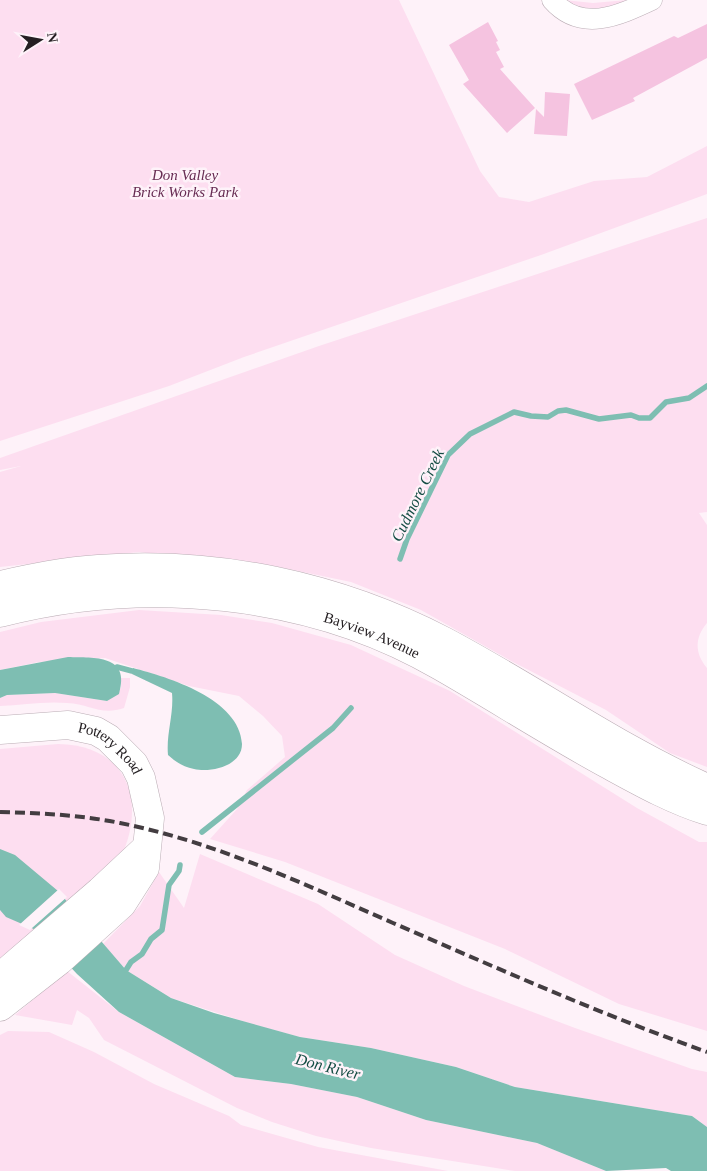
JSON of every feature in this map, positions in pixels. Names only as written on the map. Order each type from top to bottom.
[{"type":"main road","name":"Bayview Avenue","points":[[0,584],[98,569],[175,568],[265,578],[335,595],[404,621],[446,642],[595,730],[663,768],[707,788]]},
{"type":"main road","name":"Bayview Avenue","points":[[0,613],[26,606],[95,595],[182,593],[253,600],[330,619],[393,642],[438,664],[639,782],[707,812]]},
{"type":"main road","name":"Pottery Road","points":[[0,730],[68,726],[96,732],[108,738],[134,764],[144,786],[150,818],[146,848],[108,901],[50,951],[0,1007]]},
{"type":"main road","name":"Pottery Road","points":[[0,977],[50,951]]},
{"type":"street","points":[[552,0],[559,8],[575,17],[595,20],[621,15],[652,0]]},
{"type":"green space","name":"Don Valley Brick Works Park","points":[[0,0],[399,0],[480,171],[499,197],[529,202],[594,181],[647,177],[707,146],[707,194],[541,255],[244,357],[169,386],[0,441]]},
{"type":"green space","points":[[564,0],[593,3],[627,0],[595,9],[581,7]]},
{"type":"green space","points":[[707,218],[707,512],[699,513],[707,525],[707,623],[698,639],[698,651],[707,668],[707,767],[670,753],[606,710],[513,662],[421,610],[351,582],[274,566],[139,552],[0,567],[0,472],[21,466],[0,470],[0,458],[319,346]]},
{"type":"green space","points":[[139,610],[221,615],[272,623],[351,645],[450,691],[637,808],[699,842],[707,842],[707,1031],[619,1004],[505,949],[285,862],[210,839],[237,809],[247,790],[285,757],[282,736],[263,716],[239,696],[189,686],[105,658],[39,662],[0,670],[0,632],[41,622]]},
{"type":"green space","points":[[121,678],[130,678],[130,687],[124,708],[116,710],[109,711],[75,704],[59,703],[0,706],[0,698],[7,695],[55,693],[107,701],[121,688]]},
{"type":"green space","points":[[58,744],[81,747],[100,754],[114,765],[124,778],[130,795],[132,814],[129,834],[122,855],[0,968],[0,749]]},
{"type":"green space","points":[[200,854],[318,904],[395,955],[464,986],[575,1028],[692,1069],[707,1072],[707,1127],[692,1116],[515,1087],[456,1067],[371,1048],[300,1037],[255,1025],[171,998],[126,970],[103,944],[140,906],[159,872],[184,908]]},
{"type":"green space","points":[[67,971],[119,1012],[235,1077],[291,1084],[357,1097],[426,1120],[537,1143],[606,1171],[515,1171],[371,1148],[316,1136],[272,1122],[237,1108],[104,1040],[89,1018],[77,1010],[72,1025],[15,1015]]},
{"type":"green space","points":[[8,1031],[49,1032],[94,1052],[154,1084],[229,1116],[241,1125],[318,1147],[448,1171],[0,1171],[0,1035]]},
{"type":"water","points":[[68,657],[99,659],[115,665],[120,671],[119,694],[107,701],[55,693],[7,695],[0,698],[0,670]]},
{"type":"water","points":[[133,668],[165,677],[200,692],[229,714],[238,728],[242,744],[241,752],[237,758],[217,769],[201,770],[183,766],[168,755],[172,693],[132,674]]},
{"type":"water","name":"Don River","points":[[0,849],[15,855],[58,891],[126,970],[171,998],[214,1013],[300,1037],[371,1048],[456,1067],[515,1087],[692,1116],[707,1127],[707,1171],[671,1171],[666,1168],[606,1171],[537,1143],[426,1120],[357,1097],[291,1084],[235,1077],[119,1012],[77,974],[36,930],[6,917],[0,910]]},
{"type":"pier","points":[[59,889],[67,897],[30,930],[19,925]]},
{"type":"building","points":[[488,22],[498,41],[496,42],[500,50],[496,52],[504,67],[500,69],[535,108],[507,133],[463,84],[469,80],[449,45]]},
{"type":"building","points":[[707,24],[707,58],[633,98],[635,101],[592,120],[574,84],[674,36],[678,38]]},
{"type":"building","points":[[545,92],[570,94],[567,136],[534,134],[536,109],[544,117]]},
{"type":"waterway","name":"Cudmore Creek","points":[[400,559],[407,539],[448,455],[470,434],[514,412],[548,417],[558,411],[566,410],[599,419],[631,415],[639,418],[650,418],[666,402],[689,398],[707,386]]},
{"type":"waterway","points":[[117,667],[132,671]]},
{"type":"waterway","name":"Cudmore Creek","points":[[202,832],[333,728],[351,708]]},
{"type":"waterway","name":"Cudmore Creek","points":[[126,970],[131,962],[142,954],[151,939],[162,930],[169,885],[179,871],[180,865]]},
{"type":"railway","points":[[0,812],[60,815],[105,820],[190,841],[293,879],[510,974],[707,1052]]}]
